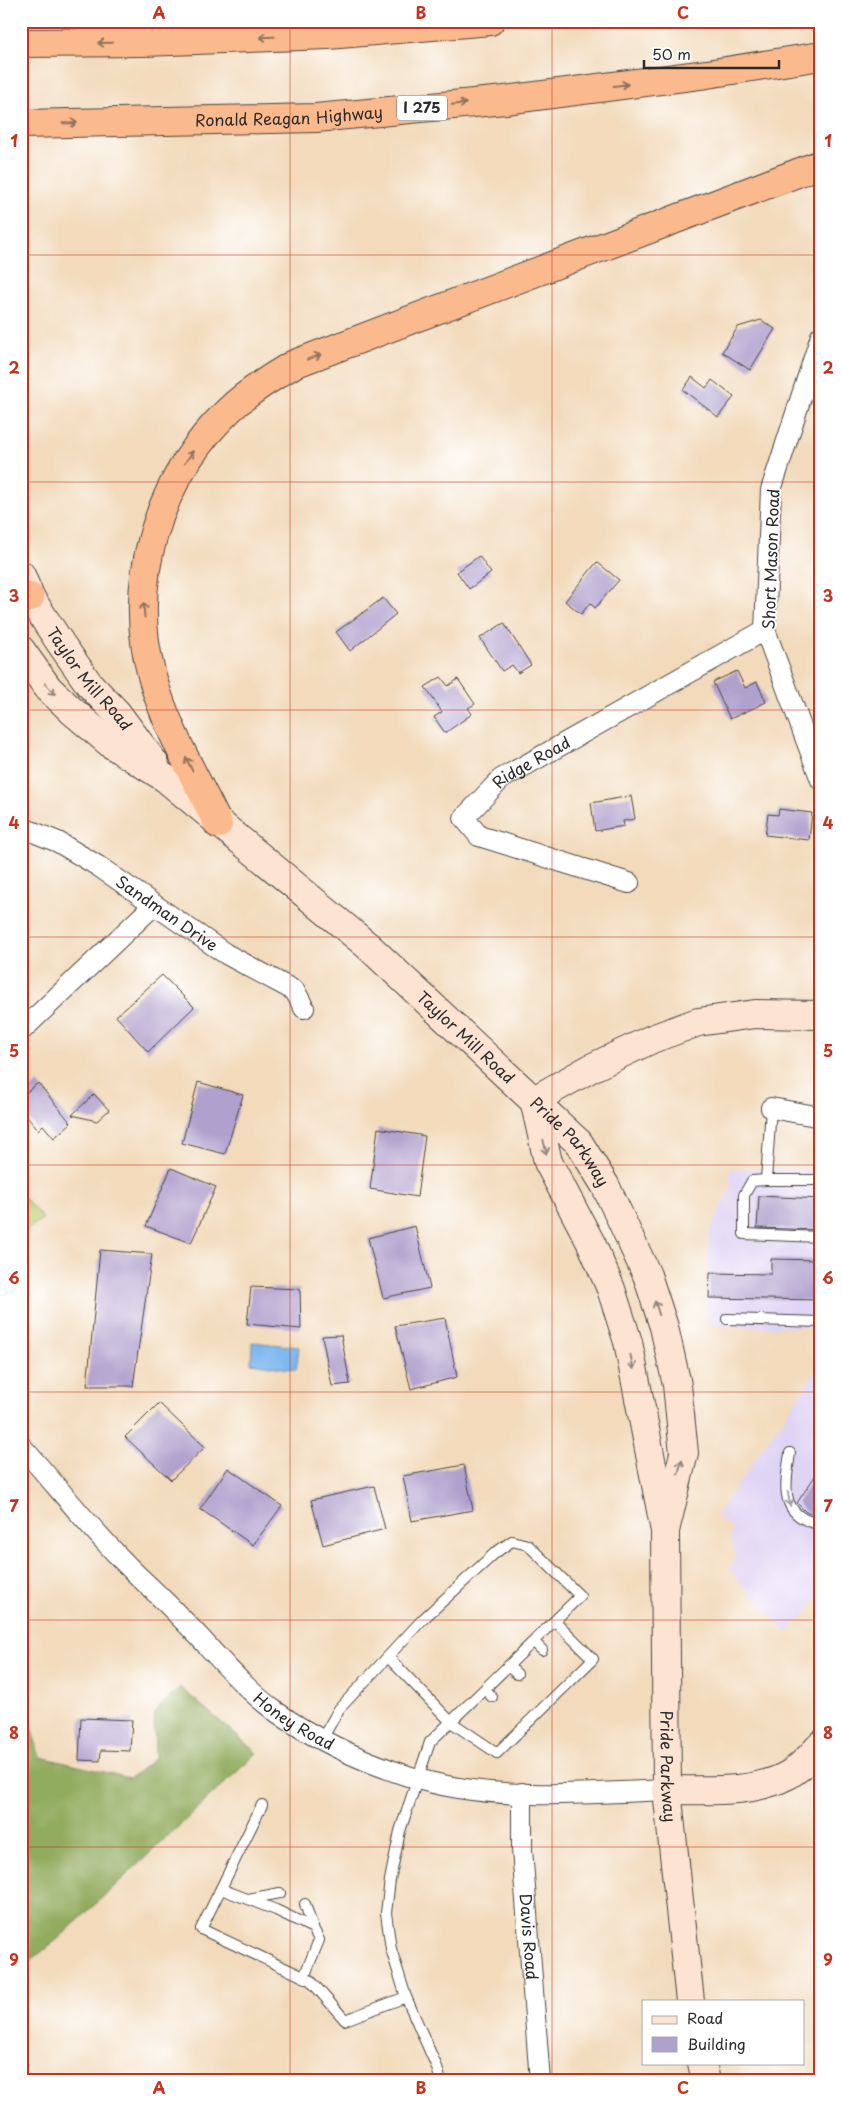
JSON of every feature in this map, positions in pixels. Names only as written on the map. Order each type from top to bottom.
[{"type":"highway","points":[[21,43],[144,42],[328,35],[490,21]]},
{"type":"highway","name":"Ronald Reagan Highway","points":[[21,124],[316,118],[524,97],[706,74],[821,56]]},
{"type":"highway","points":[[218,824],[173,733],[151,675],[143,598],[146,567],[153,537],[177,475],[198,444],[227,412],[268,379],[294,364],[821,164]]},
{"type":"main road","name":"Taylor Mill Road","points":[[24,591],[89,684],[117,713],[165,778]]},
{"type":"main road","name":"Taylor Mill Road","points":[[21,650],[48,688],[71,710],[111,744],[165,778],[218,824],[368,946],[534,1100]]},
{"type":"main road","points":[[534,1100],[592,1067],[652,1039],[698,1022],[755,1014],[821,1015]]},
{"type":"main road","name":"Pride Parkway","points":[[534,1100],[548,1162],[592,1244],[611,1289],[628,1342],[664,1531],[668,1790],[676,1887],[690,2000]]},
{"type":"main road","name":"Pride Parkway","points":[[534,1100],[579,1143],[605,1185],[647,1275],[664,1327],[677,1385],[684,1453],[664,1531]]},
{"type":"main road","points":[[668,1790],[733,1788],[766,1783],[787,1776],[810,1758],[821,1745]]},
{"type":"main road","points":[[702,2064],[706,2081]]},
{"type":"street","name":"Short Mason Road","points":[[821,336],[771,490],[765,630],[821,780]]},
{"type":"street","name":"Ridge Road","points":[[629,883],[479,836],[464,818],[501,780],[765,630]]},
{"type":"street","name":"Sandman Drive","points":[[21,827],[58,842],[82,856],[226,954],[295,991],[304,1008]]},
{"type":"street","points":[[21,1031],[153,906]]},
{"type":"street","points":[[771,1108],[821,1117]]},
{"type":"street","name":"Honey Road","points":[[21,1446],[126,1565],[178,1614],[228,1668],[274,1710],[322,1739],[354,1754],[417,1778],[456,1786],[522,1793],[668,1790]]},
{"type":"street","name":"Davis Road","points":[[522,1793],[522,1849],[540,2081]]},
{"type":"lane","points":[[766,1180],[771,1108]]},
{"type":"lane","points":[[821,1180],[752,1180],[744,1195],[744,1234],[821,1237]]},
{"type":"lane","points":[[727,1318],[821,1322]]},
{"type":"lane","points":[[790,1454],[787,1477],[788,1504],[791,1510],[803,1520],[814,1523],[821,1518]]},
{"type":"lane","points":[[322,1739],[339,1709],[422,1620],[495,1553],[512,1541],[528,1544],[580,1596],[430,1742],[400,1831],[390,1880],[386,1913],[391,1950],[406,1997],[436,2065],[441,2081]]},
{"type":"lane","points":[[388,1657],[451,1722],[497,1753],[520,1725],[543,1702],[593,1658],[555,1621]]},
{"type":"lane","points":[[534,1642],[542,1650]]},
{"type":"lane","points":[[508,1666],[517,1674]]},
{"type":"lane","points":[[485,1689],[492,1697]]},
{"type":"lane","points":[[262,1805],[202,1929],[310,1980],[345,2020],[406,1997]]},
{"type":"lane","points":[[221,1888],[313,1928]]},
{"type":"lane","points":[[248,1899],[280,1893]]},
{"type":"lane","points":[[304,1977],[319,1940],[313,1928],[306,1904]]},
{"type":"shaded area","points":[[730,1168],[821,1170],[821,1328],[711,1326],[705,1303],[709,1234],[731,1186]]},
{"type":"shaded area","points":[[821,1364],[821,1593],[808,1611],[787,1633],[729,1569],[737,1554],[730,1540],[733,1528],[716,1516]]},
{"type":"green space","points":[[21,1195],[43,1218],[21,1235]]},
{"type":"green space","points":[[21,1677],[28,1716],[40,1757],[130,1778],[155,1758],[154,1713],[180,1687],[257,1753],[58,1939],[21,1968]]},
{"type":"water","points":[[252,1342],[299,1347],[296,1370],[251,1363]]},
{"type":"building","points":[[761,320],[775,329],[750,370],[722,352],[738,327]]},
{"type":"building","points":[[692,377],[706,388],[712,380],[734,397],[718,417],[683,390]]},
{"type":"building","points":[[479,556],[491,573],[469,589],[457,572]]},
{"type":"building","points":[[597,562],[619,580],[595,608],[590,603],[581,614],[565,601]]},
{"type":"building","points":[[383,598],[396,614],[350,651],[336,632]]},
{"type":"building","points":[[504,623],[531,665],[518,673],[512,665],[502,671],[480,638]]},
{"type":"building","points":[[737,671],[745,688],[757,682],[766,702],[730,719],[713,682]]},
{"type":"building","points":[[441,677],[448,686],[458,679],[475,704],[468,708],[472,714],[445,733],[434,717],[442,712],[425,687]]},
{"type":"building","points":[[631,796],[635,819],[623,821],[624,826],[595,831],[591,803]]},
{"type":"building","points":[[779,809],[812,813],[809,840],[765,835],[768,814],[778,815]]},
{"type":"building","points":[[162,975],[194,1007],[148,1052],[116,1016]]},
{"type":"building","points":[[198,1082],[243,1095],[225,1154],[182,1143]]},
{"type":"building","points":[[38,1083],[71,1123],[54,1138],[43,1125],[38,1130],[21,1110],[21,1097]]},
{"type":"building","points":[[94,1094],[109,1110],[97,1121],[72,1115]]},
{"type":"building","points":[[378,1128],[425,1136],[417,1197],[370,1189]]},
{"type":"building","points":[[171,1168],[216,1187],[191,1243],[146,1226]]},
{"type":"building","points":[[759,1196],[821,1199],[821,1230],[757,1228]]},
{"type":"building","points":[[415,1226],[430,1288],[383,1298],[368,1238]]},
{"type":"building","points":[[100,1250],[152,1254],[133,1386],[87,1386]]},
{"type":"building","points":[[771,1259],[821,1260],[821,1300],[709,1298],[710,1273],[771,1274]]},
{"type":"building","points":[[251,1287],[300,1289],[301,1329],[247,1324]]},
{"type":"building","points":[[445,1318],[457,1377],[411,1389],[395,1326]]},
{"type":"building","points":[[341,1335],[350,1384],[332,1386],[322,1336]]},
{"type":"building","points":[[159,1403],[205,1447],[171,1480],[125,1437]]},
{"type":"building","points":[[464,1465],[473,1510],[412,1521],[403,1476]]},
{"type":"building","points":[[821,1467],[821,1511],[813,1515],[806,1512],[797,1503]]},
{"type":"building","points":[[228,1468],[282,1506],[253,1545],[200,1509]]},
{"type":"building","points":[[374,1486],[385,1529],[323,1545],[311,1500]]},
{"type":"building","points":[[81,1718],[132,1720],[130,1751],[101,1750],[100,1761],[79,1760]]}]
